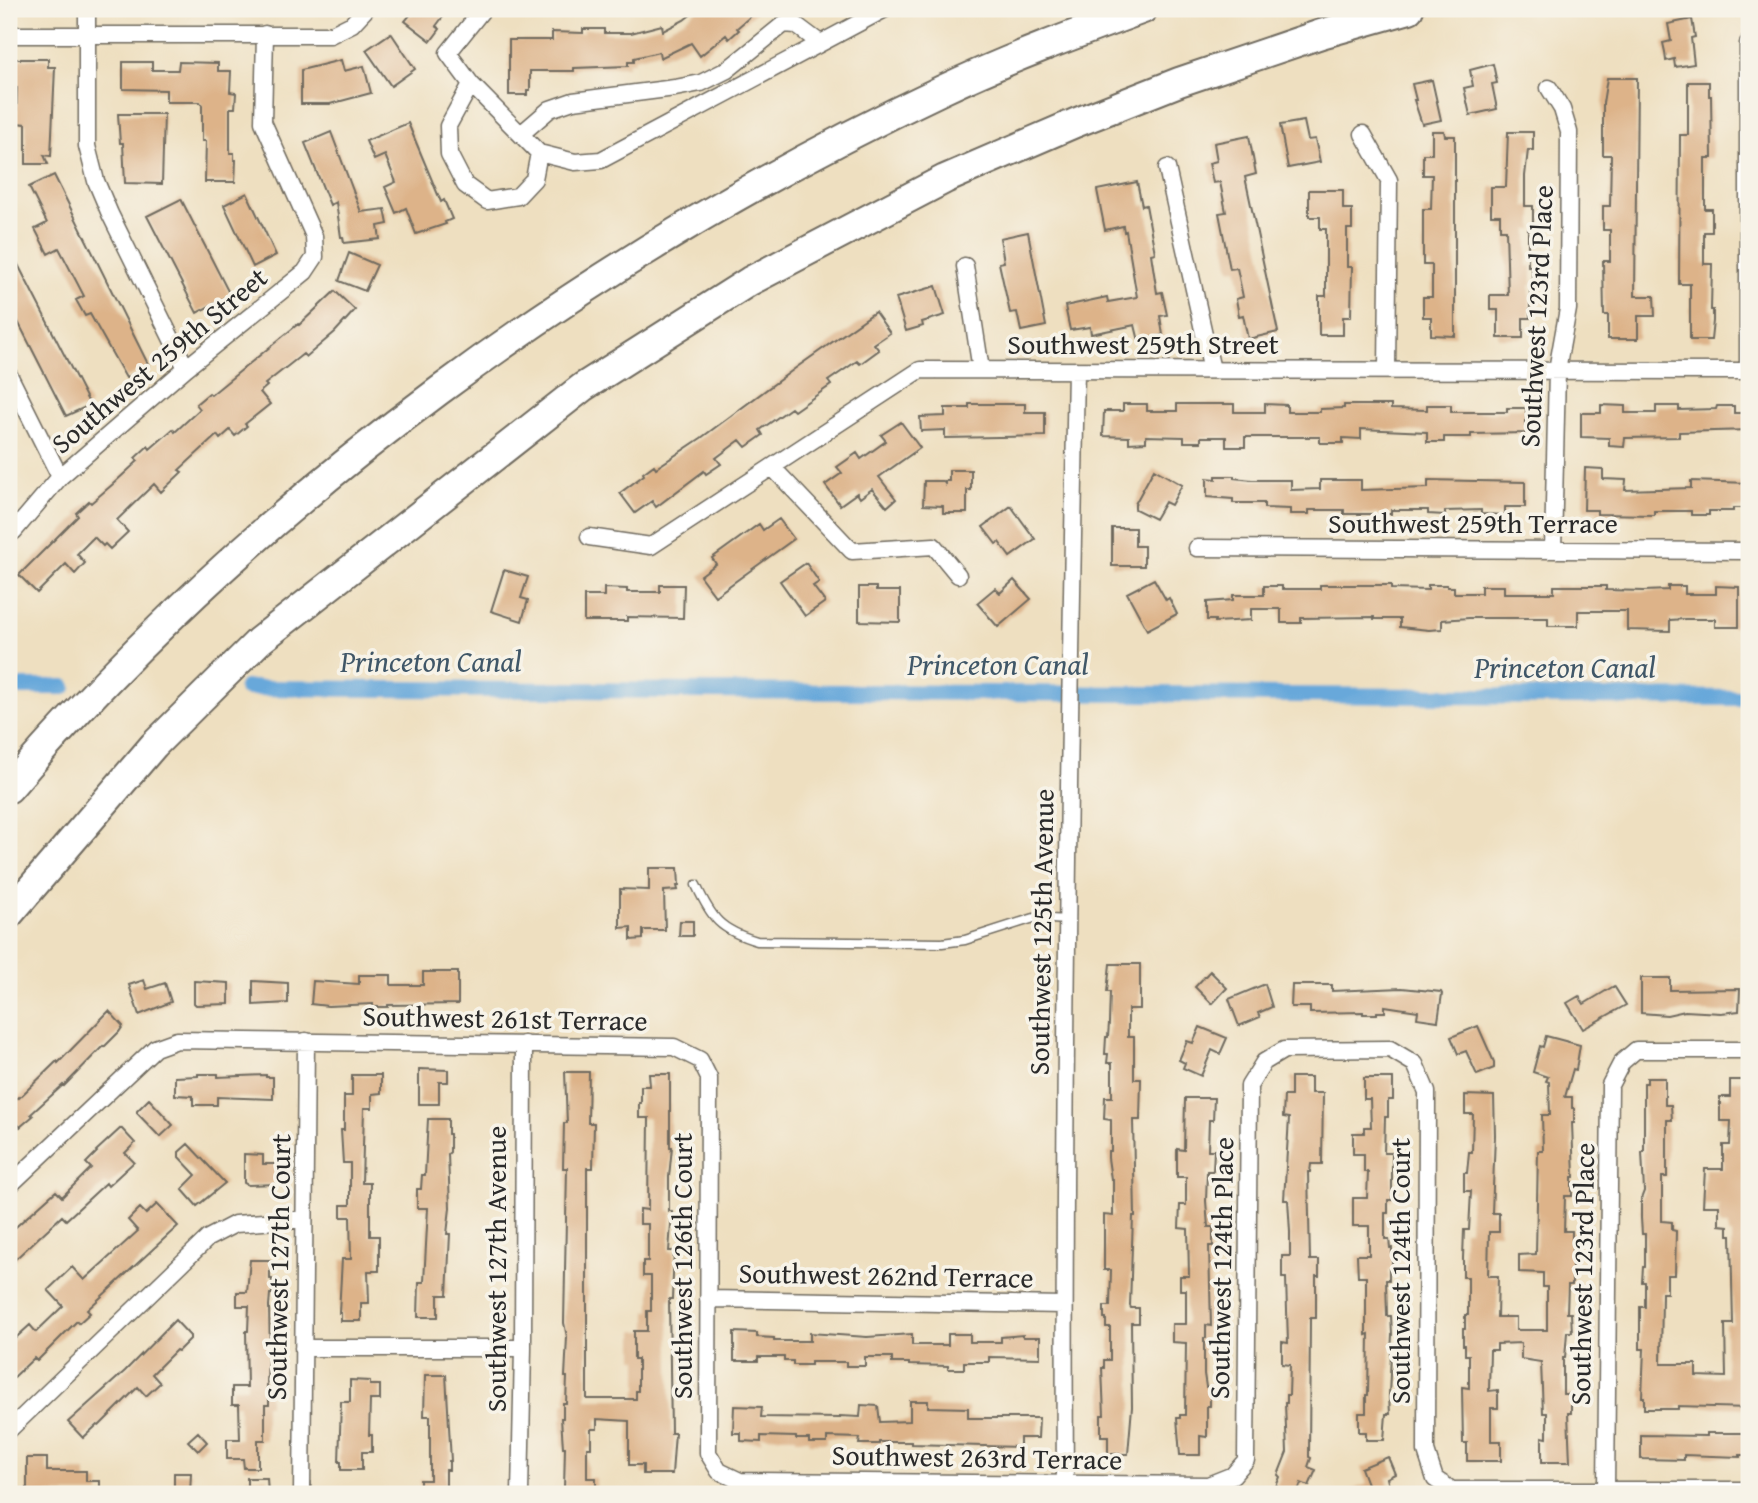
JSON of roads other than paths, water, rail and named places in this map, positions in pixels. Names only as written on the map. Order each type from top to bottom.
[{"type":"highway","points":[[9,788],[145,641],[304,497],[514,336],[626,262],[736,197],[943,89],[1057,40],[1143,9]]},
{"type":"highway","points":[[9,914],[154,745],[259,641],[583,387],[750,281],[945,179],[1075,123],[1251,57],[1409,9]]},
{"type":"street","points":[[87,9],[88,146],[96,181],[186,368]]},
{"type":"street","points":[[9,35],[330,35],[352,24],[366,9]]},
{"type":"street","points":[[483,9],[448,53],[471,84],[539,153],[575,162],[601,160],[885,9]]},
{"type":"street","points":[[521,134],[550,108],[573,101],[676,89],[701,83],[727,70],[784,24],[796,25],[820,43]]},
{"type":"street","name":"Southwest 259th Street","points":[[9,535],[60,477],[186,368],[304,272],[316,257],[314,236],[263,122],[265,34]]},
{"type":"street","points":[[1748,43],[1749,370]]},
{"type":"street","points":[[471,84],[448,125],[449,153],[464,185],[487,201],[518,196],[534,178],[539,153]]},
{"type":"street","name":"Southwest 123rd Place","points":[[1549,88],[1562,109],[1569,132],[1567,309],[1557,370],[1553,550]]},
{"type":"street","points":[[1363,134],[1389,180],[1387,370]]},
{"type":"street","points":[[1167,168],[1212,370]]},
{"type":"street","points":[[965,266],[981,370]]},
{"type":"street","name":"Southwest 259th Street","points":[[589,537],[651,547],[920,370],[1749,370]]},
{"type":"street","name":"Southwest 125th Avenue","points":[[1065,1490],[1063,1305],[1076,370]]},
{"type":"street","points":[[9,375],[60,477]]},
{"type":"street","points":[[773,468],[852,551],[934,546],[958,575]]},
{"type":"street","name":"Southwest 259th Terrace","points":[[1197,548],[1749,551]]},
{"type":"street","name":"Southwest 261st Terrace","points":[[9,1186],[155,1048],[177,1040],[674,1047],[700,1060]]},
{"type":"street","name":"Southwest 127th Court","points":[[302,1494],[306,1041]]},
{"type":"street","name":"Southwest 127th Avenue","points":[[520,1494],[524,1044]]},
{"type":"street","name":"Southwest 124th Court","points":[[1264,1062],[1284,1050],[1390,1049],[1415,1064],[1427,1092],[1426,1451],[1435,1479],[1452,1490],[1606,1489]]},
{"type":"street","name":"Southwest 123rd Place","points":[[1606,1489],[1611,1085],[1622,1062],[1636,1050],[1749,1050]]},
{"type":"street","name":"Southwest 126th Court","points":[[700,1060],[709,1078],[708,1453],[719,1472]]},
{"type":"street","name":"Southwest 124th Place","points":[[1233,1475],[1246,1460],[1249,1086],[1264,1062]]},
{"type":"street","points":[[9,1430],[208,1238],[235,1224],[304,1220]]},
{"type":"street","name":"Southwest 262nd Terrace","points":[[708,1299],[1063,1305]]},
{"type":"street","points":[[303,1348],[523,1348]]},
{"type":"street","name":"Southwest 263rd Terrace","points":[[719,1472],[740,1481],[1065,1490],[1208,1485],[1233,1475]]},
{"type":"street","points":[[1606,1489],[1749,1490]]},
{"type":"lane","points":[[696,885],[709,912],[733,934],[757,941],[942,943],[965,940],[1034,918],[1067,920]]},
{"type":"waterway","name":"Princeton Canal","points":[[9,687],[64,687]]},
{"type":"waterway","name":"Princeton Canal","points":[[246,688],[1749,698]]}]
